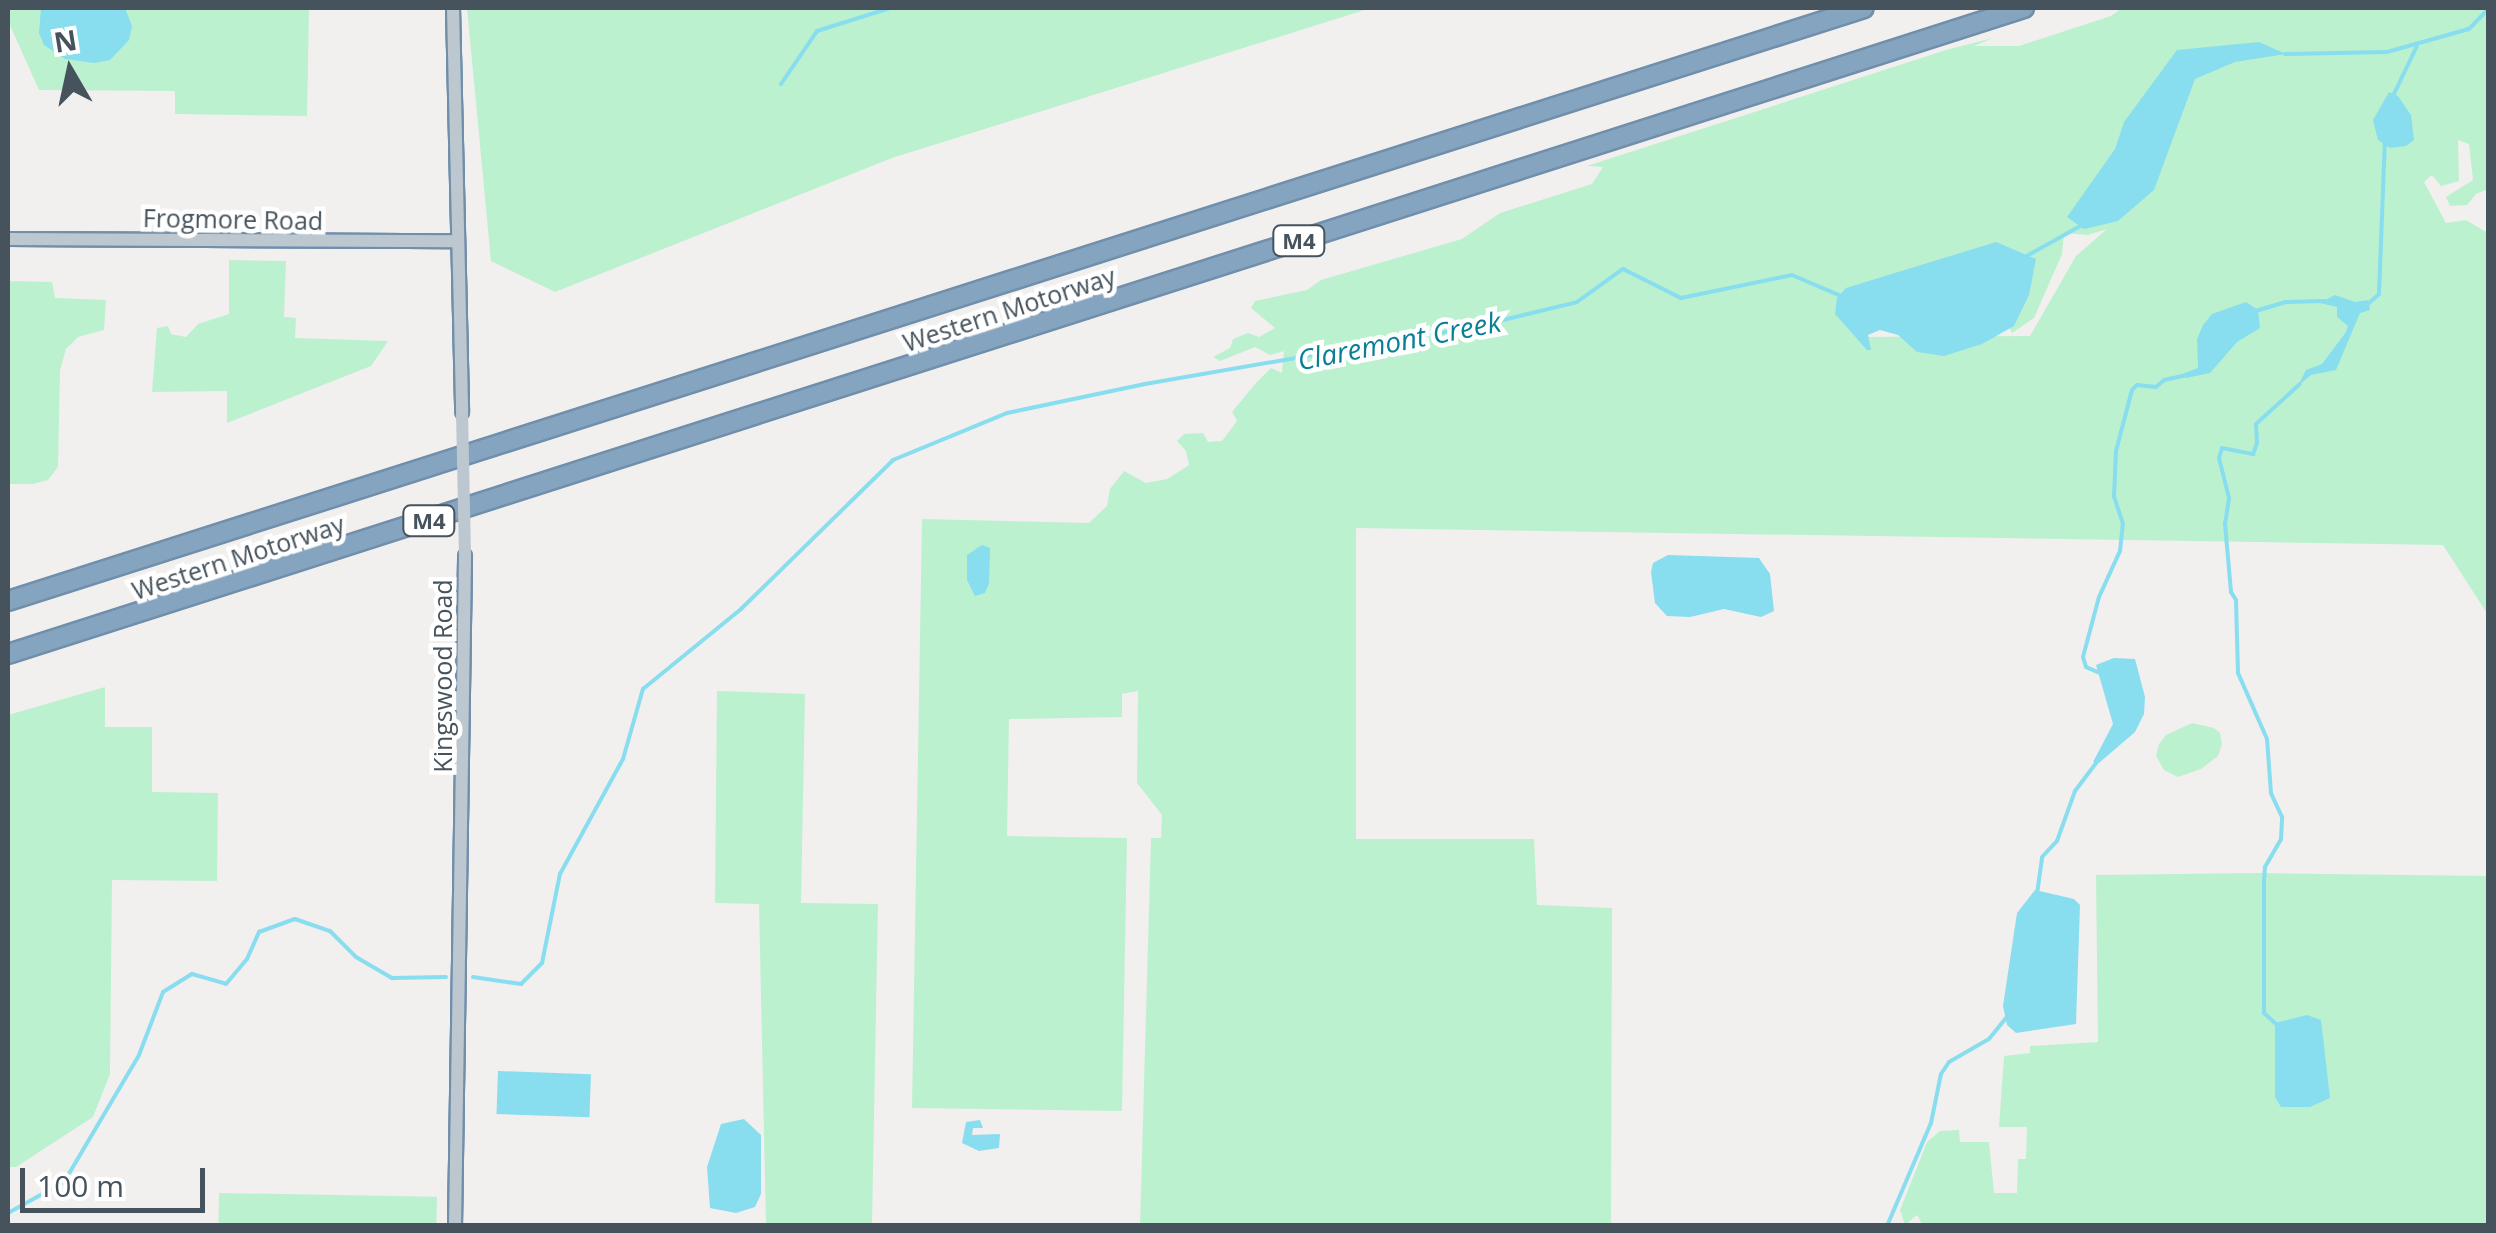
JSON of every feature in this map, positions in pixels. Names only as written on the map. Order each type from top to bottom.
[{"type":"highway","name":"Western Motorway","points":[[8,602],[1864,8]]},
{"type":"highway","name":"Western Motorway","points":[[8,654],[2024,8]]},
{"type":"street","name":"Kingswood Road","points":[[452,8],[465,556],[455,1226]]},
{"type":"street","name":"Frogmore Road","points":[[8,239],[458,242]]},
{"type":"green space","points":[[8,8],[309,8],[307,116],[175,114],[175,91],[39,90],[8,21]]},
{"type":"green space","points":[[467,8],[1371,8],[892,158],[555,292],[491,261]]},
{"type":"green space","points":[[2122,8],[2488,8],[2488,189],[2476,194],[2467,205],[2450,206],[2446,197],[2473,180],[2469,144],[2458,140],[2459,181],[2441,186],[2432,175],[2424,182],[2446,223],[2466,220],[2488,233],[2488,615],[2443,545],[1356,528],[1356,839],[1534,839],[1537,905],[1612,908],[1611,1225],[1140,1225],[1151,838],[1161,838],[1162,815],[1137,783],[1138,691],[1122,694],[1122,717],[1009,719],[1007,836],[1127,838],[1122,1111],[912,1108],[922,519],[1089,523],[1107,506],[1110,489],[1124,471],[1146,483],[1167,479],[1189,465],[1186,451],[1177,441],[1184,434],[1203,433],[1208,442],[1222,441],[1237,421],[1232,412],[1255,384],[1271,368],[1282,373],[1284,351],[1270,355],[1255,347],[1220,361],[1213,357],[1230,348],[1233,339],[1248,333],[1259,337],[1275,328],[1251,308],[1255,301],[1307,290],[1321,280],[1462,239],[1500,213],[1592,184],[1603,167],[1587,166],[1946,50],[1993,38],[1974,46],[2019,46],[2111,16]],"holes":[[[2107,229],[2076,256],[2030,336],[1855,337],[2018,279],[2003,316],[2012,333],[2034,318],[2062,254],[2064,233],[2088,235]]]},
{"type":"green space","points":[[229,260],[286,261],[284,317],[296,318],[295,338],[388,341],[371,366],[227,423],[227,391],[152,392],[157,328],[168,326],[171,334],[186,337],[198,324],[229,314]]},
{"type":"green space","points":[[8,281],[52,282],[55,298],[106,300],[104,330],[78,337],[66,349],[60,370],[58,467],[48,480],[33,484],[8,484]]},
{"type":"green space","points":[[105,687],[105,727],[152,727],[152,792],[218,793],[217,881],[112,880],[110,1074],[93,1117],[16,1167],[8,1167],[8,715]]},
{"type":"green space","points":[[717,691],[805,694],[801,903],[878,904],[872,1225],[766,1225],[759,904],[715,903]]},
{"type":"green space","points":[[2192,723],[2214,728],[2220,733],[2222,744],[2218,756],[2201,769],[2178,777],[2164,770],[2156,756],[2159,744],[2166,735]]},
{"type":"green space","points":[[2096,875],[2488,876],[2488,1225],[1923,1226],[1917,1215],[1905,1225],[1900,1210],[1927,1142],[1940,1131],[1959,1130],[1960,1142],[1989,1142],[1994,1193],[2017,1193],[2018,1159],[2026,1159],[2027,1127],[1999,1127],[2004,1056],[2030,1053],[2030,1046],[2098,1042]]},
{"type":"green space","points":[[219,1193],[437,1197],[436,1226],[218,1225]]},
{"type":"water","points":[[41,8],[125,8],[132,26],[129,40],[110,60],[94,63],[65,59],[44,45],[39,33]]},
{"type":"water","points":[[2259,42],[2286,54],[2235,62],[2195,79],[2154,190],[2118,221],[2084,229],[2067,217],[2115,149],[2124,122],[2177,50]]},
{"type":"water","points":[[2389,92],[2398,96],[2411,115],[2414,140],[2406,146],[2390,148],[2378,140],[2373,120]]},
{"type":"water","points":[[1996,242],[2036,259],[2029,295],[2014,326],[1982,344],[1944,356],[1917,352],[1898,335],[1880,330],[1868,335],[1871,350],[1867,350],[1835,314],[1837,298],[1846,288]]},
{"type":"water","points":[[2335,295],[2355,302],[2368,300],[2370,310],[2360,313],[2336,370],[2311,375],[2298,386],[2306,370],[2322,364],[2346,332],[2348,326],[2337,317],[2337,307],[2320,303]]},
{"type":"water","points":[[2246,302],[2258,310],[2260,328],[2237,342],[2210,373],[2186,378],[2182,374],[2198,368],[2197,339],[2203,325],[2212,314]]},
{"type":"water","points":[[982,545],[990,548],[989,583],[985,593],[975,596],[967,580],[967,555]]},
{"type":"water","points":[[1668,555],[1759,558],[1770,574],[1774,611],[1761,617],[1724,609],[1690,617],[1667,616],[1655,603],[1651,572],[1653,563]]},
{"type":"water","points":[[2114,658],[2135,659],[2145,697],[2144,714],[2135,732],[2099,763],[2093,762],[2113,724],[2096,665]]},
{"type":"water","points":[[2035,890],[2074,899],[2080,905],[2076,1024],[2016,1033],[2007,1025],[2003,1006],[2017,913]]},
{"type":"water","points":[[2307,1015],[2321,1020],[2330,1098],[2310,1107],[2281,1107],[2275,1097],[2275,1023]]},
{"type":"water","points":[[498,1071],[591,1074],[589,1117],[496,1114]]},
{"type":"water","points":[[744,1119],[761,1135],[761,1194],[755,1207],[736,1213],[710,1208],[707,1167],[721,1124]]},
{"type":"water","points":[[980,1120],[983,1128],[973,1128],[972,1135],[1000,1134],[999,1148],[979,1151],[962,1143],[966,1122]]},
{"type":"waterway","points":[[781,84],[817,31],[890,8]]},
{"type":"waterway","name":"Claremont Creek","points":[[2285,54],[2387,52],[2469,29],[2488,9]]},
{"type":"waterway","points":[[2393,96],[2417,46]]},
{"type":"waterway","points":[[2368,304],[2379,294],[2385,140]]},
{"type":"waterway","name":"Claremont Creek","points":[[2025,257],[2082,225]]},
{"type":"waterway","name":"Claremont Creek","points":[[473,977],[521,984],[542,963],[560,874],[623,759],[643,689],[741,609],[893,460],[1007,413],[1145,384],[1474,327],[1577,302],[1623,269],[1681,298],[1792,275],[1841,296]]},
{"type":"waterway","points":[[2256,311],[2285,302],[2325,301]]},
{"type":"waterway","points":[[2100,673],[2086,667],[2083,657],[2099,597],[2120,551],[2123,524],[2114,497],[2116,451],[2132,390],[2137,385],[2156,387],[2164,380],[2188,375]]},
{"type":"waterway","points":[[2275,1023],[2264,1013],[2264,881],[2265,867],[2281,839],[2282,817],[2271,793],[2267,739],[2238,673],[2236,600],[2231,592],[2225,524],[2229,498],[2219,458],[2222,448],[2253,454],[2256,424],[2300,384]]},
{"type":"waterway","points":[[2037,894],[2042,857],[2057,841],[2075,791],[2097,762]]},
{"type":"waterway","name":"Claremont Creek","points":[[8,1213],[64,1182],[139,1055],[163,992],[192,974],[226,984],[247,959],[259,932],[295,919],[330,931],[356,957],[392,978],[446,977]]},
{"type":"waterway","points":[[1887,1226],[1931,1123],[1941,1074],[1949,1062],[1989,1039],[2006,1018]]}]
